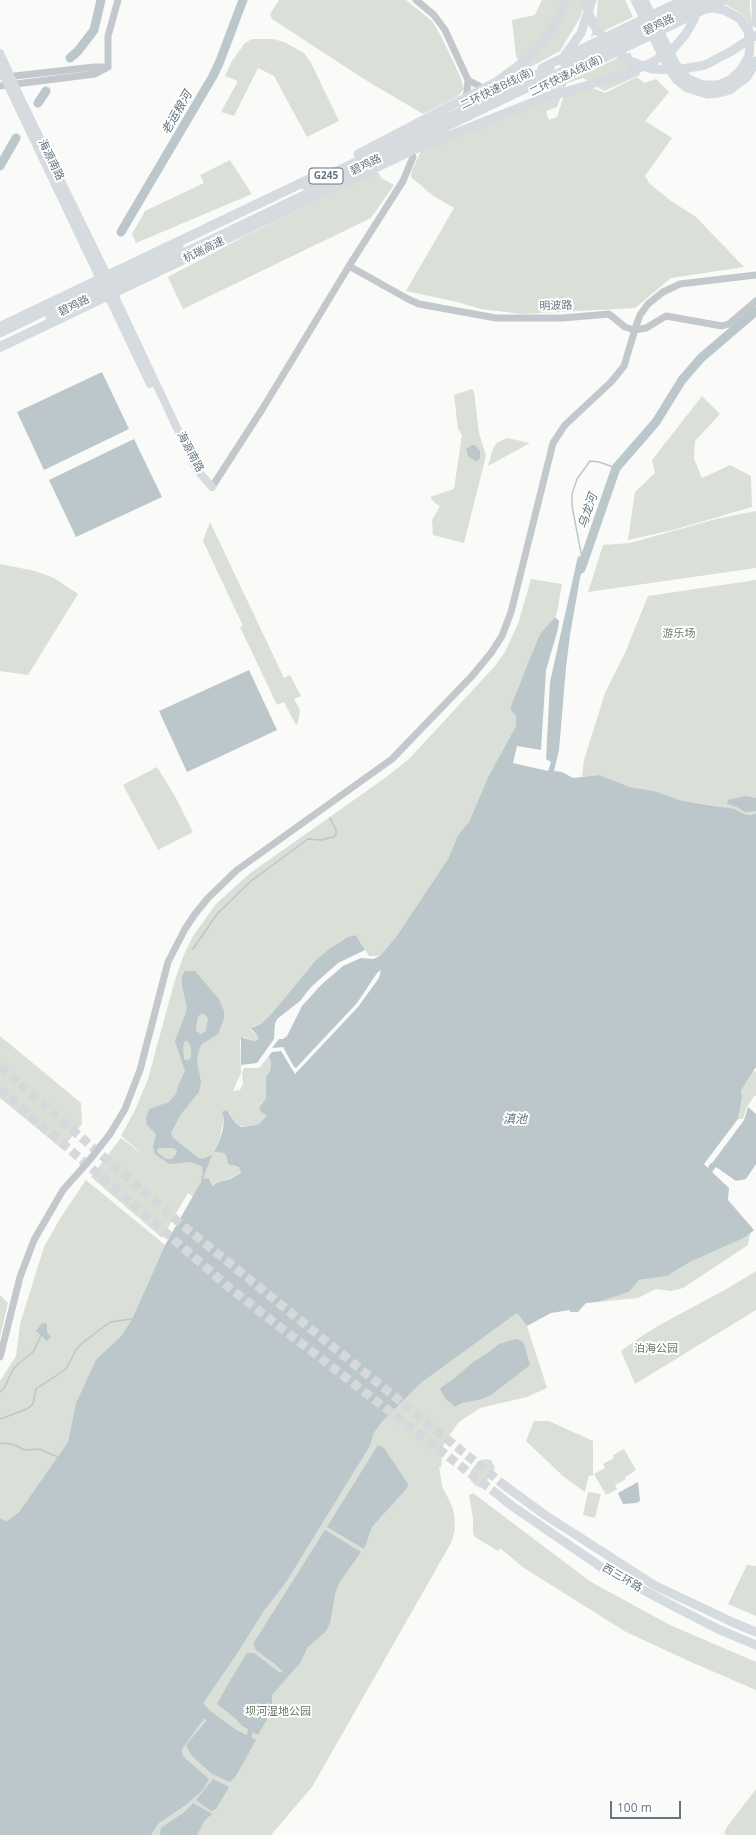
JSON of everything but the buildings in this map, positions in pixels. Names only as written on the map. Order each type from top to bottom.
[{"type":"highway","name":"杭瑞高速","points":[[0,347],[408,149]]},
{"type":"highway","name":"杭瑞高速","points":[[0,327],[312,178]]},
{"type":"main road","points":[[312,178],[455,103],[513,70],[528,58],[545,39],[556,22],[566,0]]},
{"type":"main road","points":[[584,0],[593,24],[611,47],[630,61],[652,69],[677,70],[705,65],[730,52],[756,35]]},
{"type":"main road","points":[[552,72],[575,44],[589,12],[591,0]]},
{"type":"main road","points":[[635,0],[668,67],[676,79],[687,88],[707,94],[719,94],[730,90],[747,77],[756,61]]},
{"type":"main road","points":[[644,0],[675,63],[688,79],[703,85],[718,85],[730,80],[740,71],[749,56],[750,42],[745,26],[739,18],[724,10],[713,8],[692,11],[678,16]]},
{"type":"main road","name":"二环快速B线(南)","points":[[312,178],[683,0]]},
{"type":"main road","name":"碧鸡路","points":[[0,333],[108,286],[408,149],[552,72],[665,18],[695,0]]},
{"type":"main road","points":[[408,149],[541,99],[621,75],[651,63],[673,48],[685,35],[694,20],[700,0]]},
{"type":"main road","name":"碧鸡路","points":[[665,18],[678,16],[711,0]]},
{"type":"main road","name":"二环快速A线(南)","points":[[408,149],[724,0]]},
{"type":"main road","points":[[756,0],[756,23]]},
{"type":"main road","name":"海源南路","points":[[0,53],[5,79],[108,286],[192,470],[197,478],[212,488]]},
{"type":"main road","name":"碧鸡路","points":[[0,342],[108,286],[498,92],[552,72]]},
{"type":"main road","name":"西三环路","points":[[504,1485],[545,1515],[654,1585],[756,1632]]},
{"type":"main road","name":"西三环路","points":[[497,1494],[512,1506],[604,1569],[720,1630],[756,1645]]},
{"type":"street","points":[[5,79],[95,74],[108,67],[108,36],[118,0]]},
{"type":"street","points":[[416,0],[434,15],[445,30],[468,80],[467,92],[462,110]]},
{"type":"street","points":[[468,80],[481,87],[498,92]]},
{"type":"street","points":[[212,488],[403,181],[413,157],[408,149]]},
{"type":"street","name":"明波路","points":[[349,266],[419,304],[496,318],[562,318],[609,314],[625,327],[634,330]]},
{"type":"street","points":[[0,1357],[16,1291],[34,1240],[52,1206],[67,1184],[88,1162],[110,1134],[124,1109],[140,1070],[168,962],[185,929],[195,914],[208,898],[237,870],[392,759],[472,676],[496,646],[502,636],[511,612],[553,443],[565,425],[619,373],[628,357],[634,330],[640,315],[648,304],[672,287],[686,283],[756,275]]},
{"type":"street","points":[[634,330],[646,328],[666,316],[722,326],[729,324],[756,301]]},
{"type":"green space","points":[[279,0],[406,0],[432,21],[441,36],[460,76],[464,89],[457,97],[423,114],[364,79],[272,19],[270,14]]},
{"type":"green space","points":[[542,0],[583,0],[584,3],[581,16],[560,51],[523,71],[516,56],[512,20],[535,15]]},
{"type":"green space","points":[[598,0],[625,0],[633,17],[591,37],[597,14]]},
{"type":"green space","points":[[729,0],[750,0],[750,11],[754,35],[741,13],[723,3]]},
{"type":"green space","points":[[252,39],[273,39],[284,42],[304,53],[311,63],[339,121],[307,137],[274,76],[258,68],[234,116],[221,112],[238,81],[225,76],[232,61],[245,43]]},
{"type":"green space","points":[[630,52],[640,75],[604,91],[583,78],[567,83],[557,107],[546,111],[549,120],[557,117],[564,95],[590,87],[605,93],[637,77],[644,83],[656,79],[669,92],[645,121],[672,138],[645,176],[649,183],[671,201],[696,217],[744,267],[671,278],[635,308],[522,314],[481,309],[457,302],[406,291],[454,208],[432,195],[411,177],[412,170],[421,151]]},
{"type":"green space","points":[[230,160],[252,194],[136,243],[132,234],[145,211],[204,183],[200,175]]},
{"type":"green space","points":[[374,173],[379,173],[381,178],[394,185],[371,218],[183,309],[168,277],[245,236]]},
{"type":"green space","points":[[472,389],[474,392],[479,433],[486,456],[464,543],[433,535],[432,520],[440,506],[430,497],[454,489],[462,435],[458,429],[454,395]]},
{"type":"green space","points":[[702,396],[720,414],[695,441],[694,459],[702,478],[730,465],[751,476],[752,507],[673,530],[628,540],[635,492],[655,473],[652,460]]},
{"type":"green space","points":[[507,438],[530,443],[488,466],[493,448],[497,443]]},
{"type":"green space","points":[[756,511],[756,568],[588,592],[603,545],[630,543],[716,519]]},
{"type":"green space","points":[[210,522],[284,678],[290,675],[301,696],[294,699],[300,710],[296,725],[284,702],[277,705],[240,627],[243,626],[203,541]]},
{"type":"green space","points":[[0,564],[35,571],[54,578],[78,594],[28,675],[0,671]]},
{"type":"green space","points":[[531,579],[562,584],[557,612],[555,617],[540,634],[511,710],[516,716],[516,726],[488,777],[469,822],[458,835],[448,859],[396,937],[380,956],[369,956],[356,935],[315,961],[273,1012],[261,1024],[254,1026],[252,1031],[258,1037],[258,1040],[254,1041],[244,1037],[240,1040],[241,1073],[233,1091],[240,1090],[243,1084],[242,1073],[244,1068],[259,1068],[268,1057],[271,1064],[270,1071],[266,1077],[266,1098],[261,1104],[268,1116],[257,1125],[248,1126],[239,1126],[232,1120],[230,1113],[224,1118],[219,1142],[214,1152],[224,1153],[233,1166],[240,1167],[241,1173],[213,1186],[211,1181],[203,1178],[193,1197],[188,1193],[162,1238],[91,1177],[121,1138],[146,1157],[121,1136],[136,1108],[148,1079],[174,983],[183,957],[193,936],[216,904],[249,874],[385,778],[409,759],[495,666],[505,652],[518,624]]},
{"type":"green space","name":"游乐场","points":[[756,580],[756,813],[751,815],[744,814],[737,810],[683,801],[654,791],[630,787],[599,775],[582,777],[584,760],[605,693],[625,653],[648,596]]},
{"type":"green space","points":[[157,767],[176,798],[193,832],[158,850],[123,785]]},
{"type":"green space","points":[[0,1036],[81,1103],[82,1124],[62,1149],[0,1098]]},
{"type":"green space","points":[[754,1071],[756,1071],[756,1096],[754,1096],[747,1107],[743,1119],[738,1119],[742,1098],[741,1091]]},
{"type":"green space","points":[[86,1180],[165,1245],[132,1319],[122,1335],[96,1361],[76,1403],[68,1442],[19,1512],[7,1521],[0,1518],[0,1381],[16,1356],[20,1324],[44,1247],[61,1217]]},
{"type":"green space","points":[[750,1234],[748,1245],[683,1288],[671,1291],[656,1289],[638,1298],[598,1302],[629,1292],[639,1280],[667,1276],[690,1262]]},
{"type":"green space","name":"泊海公园","points":[[756,1271],[756,1310],[635,1384],[621,1351],[656,1327],[730,1287]]},
{"type":"green space","points":[[0,1295],[8,1303],[0,1337]]},
{"type":"green space","name":"坝河湿地公园","points":[[517,1313],[527,1326],[547,1388],[527,1397],[480,1408],[459,1422],[448,1437],[443,1446],[441,1467],[439,1467],[442,1486],[452,1506],[454,1514],[455,1530],[451,1543],[312,1787],[271,1835],[151,1835],[158,1824],[186,1805],[203,1790],[208,1779],[183,1756],[182,1748],[210,1711],[202,1703],[235,1657],[264,1611],[287,1581],[370,1446],[374,1433],[382,1422],[421,1383]]},
{"type":"green space","points":[[534,1421],[549,1421],[593,1441],[593,1476],[589,1475],[585,1492],[564,1477],[526,1441]]},
{"type":"green space","points":[[624,1449],[636,1470],[625,1477],[626,1479],[615,1485],[617,1489],[606,1495],[594,1474],[605,1468],[603,1464],[614,1458],[613,1455]]},
{"type":"green space","points":[[486,1459],[491,1460],[495,1468],[482,1488],[476,1486],[471,1481],[470,1476],[471,1471],[478,1461]]},
{"type":"green space","points":[[588,1492],[601,1494],[595,1518],[583,1515]]},
{"type":"green space","points":[[473,1493],[591,1582],[670,1625],[756,1662],[756,1690],[626,1632],[524,1568],[500,1548],[498,1551],[475,1537],[473,1534],[473,1518],[469,1495]]},
{"type":"green space","points":[[747,1565],[756,1566],[756,1616],[728,1604]]},
{"type":"green space","points":[[756,1789],[756,1835],[726,1835],[724,1833],[727,1827]]},
{"type":"water","points":[[102,372],[129,429],[44,470],[17,412]]},
{"type":"water","points":[[134,439],[162,497],[76,537],[49,480]]},
{"type":"water","points":[[472,445],[475,445],[480,451],[480,458],[477,462],[468,456],[466,449]]},
{"type":"water","name":"滇池","points":[[578,556],[586,558],[580,578],[570,635],[559,750],[554,771],[562,772],[573,778],[599,775],[630,787],[654,791],[683,801],[735,809],[744,814],[751,815],[756,813],[756,1067],[741,1091],[742,1098],[738,1119],[704,1164],[708,1168],[713,1162],[744,1120],[748,1107],[756,1114],[756,1164],[746,1179],[736,1181],[716,1167],[712,1172],[729,1188],[728,1200],[754,1230],[746,1237],[690,1262],[667,1276],[639,1280],[629,1292],[598,1302],[586,1303],[578,1312],[570,1312],[570,1310],[551,1313],[527,1326],[517,1313],[421,1383],[382,1422],[374,1433],[370,1446],[287,1581],[264,1611],[235,1657],[203,1703],[210,1711],[238,1731],[247,1735],[248,1729],[242,1726],[235,1718],[217,1704],[247,1653],[254,1653],[279,1672],[283,1672],[256,1650],[253,1644],[325,1530],[361,1552],[339,1583],[335,1594],[330,1623],[326,1631],[308,1647],[300,1663],[272,1695],[272,1709],[270,1714],[258,1735],[252,1732],[252,1738],[256,1740],[236,1776],[230,1782],[212,1774],[192,1756],[186,1745],[207,1720],[204,1719],[182,1749],[183,1756],[209,1779],[203,1790],[186,1805],[158,1824],[151,1835],[0,1835],[0,1518],[7,1521],[19,1512],[68,1442],[76,1403],[96,1360],[122,1335],[132,1319],[165,1245],[201,1182],[203,1171],[202,1167],[190,1162],[169,1164],[155,1154],[153,1147],[156,1134],[147,1125],[146,1118],[149,1109],[169,1102],[176,1094],[185,1071],[175,1041],[187,1007],[182,986],[182,976],[185,971],[195,971],[219,999],[224,1011],[224,1019],[218,1034],[202,1044],[199,1050],[197,1061],[201,1082],[199,1092],[181,1114],[171,1133],[172,1137],[197,1157],[202,1159],[212,1155],[203,1178],[209,1179],[213,1186],[241,1173],[239,1167],[228,1164],[224,1153],[214,1152],[223,1129],[224,1118],[222,1112],[226,1110],[235,1123],[241,1127],[257,1125],[261,1122],[267,1115],[261,1112],[259,1108],[266,1098],[266,1077],[270,1071],[271,1064],[268,1057],[272,1052],[281,1051],[295,1074],[358,1007],[379,978],[381,970],[377,973],[357,1003],[296,1068],[283,1047],[272,1048],[279,1039],[283,1039],[287,1036],[302,1006],[321,985],[343,966],[361,958],[373,959],[380,956],[396,937],[448,859],[458,835],[469,822],[488,777],[516,726],[516,716],[511,710],[511,706],[540,634],[555,617],[559,621],[546,670],[541,750],[517,746],[513,763],[548,771],[551,762],[546,759],[550,682]],"holes":[[[204,1014],[208,1018],[206,1031],[201,1034],[196,1031],[198,1016]],[[186,1040],[190,1044],[191,1057],[189,1060],[184,1059],[184,1043]],[[158,1148],[174,1148],[177,1151],[172,1159],[166,1159],[157,1152]]]},
{"type":"water","points":[[249,670],[277,730],[187,772],[159,711]]},
{"type":"water","points":[[746,796],[756,798],[756,811],[745,812],[737,807],[727,804],[728,800]]},
{"type":"water","points":[[356,935],[365,950],[338,963],[311,987],[300,1001],[277,1019],[275,1024],[274,1039],[257,1063],[241,1065],[241,1037],[254,1041],[258,1040],[258,1037],[251,1028],[261,1024],[273,1012],[315,961],[328,950],[348,937]]},
{"type":"water","points":[[42,1323],[47,1324],[47,1332],[51,1337],[47,1341],[36,1331]]},
{"type":"water","points":[[516,1339],[522,1341],[524,1344],[530,1365],[491,1395],[482,1399],[462,1403],[455,1407],[445,1398],[440,1389],[443,1386],[499,1344]]},
{"type":"water","points":[[378,1445],[384,1448],[408,1484],[407,1488],[372,1527],[364,1549],[327,1527]]},
{"type":"water","points":[[638,1482],[640,1501],[636,1503],[623,1504],[618,1493]]},
{"type":"water","points":[[213,1779],[229,1787],[216,1809],[211,1811],[196,1800]]},
{"type":"water","points":[[193,1803],[212,1814],[205,1820],[197,1835],[161,1835],[161,1828],[186,1811]]},
{"type":"waterway","name":"老运粮河","points":[[70,58],[78,51],[94,30],[101,0]]},
{"type":"waterway","name":"老运粮河","points":[[121,232],[213,76],[243,0]]},
{"type":"waterway","name":"老运粮河","points":[[38,103],[46,91]]},
{"type":"waterway","name":"老运粮河","points":[[0,166],[16,138]]},
{"type":"waterway","name":"乌龙河","points":[[581,569],[616,468],[656,422],[682,380],[701,358],[756,311]]},
{"type":"waterway","points":[[582,558],[572,506],[572,494],[577,479],[590,461],[599,462],[616,468]]},
{"type":"waterway","points":[[193,949],[217,914],[251,881],[308,839],[321,840],[334,837],[336,830],[330,818]]},
{"type":"waterway","points":[[0,1419],[27,1409],[33,1404],[36,1389],[66,1369],[76,1350],[81,1344],[110,1322],[132,1319]]},
{"type":"waterway","points":[[0,1392],[5,1387],[12,1371],[34,1351],[41,1335]]},
{"type":"waterway","points":[[0,1443],[12,1444],[25,1450],[39,1449],[58,1457]]},
{"type":"tunnel","points":[[0,1067],[181,1224],[504,1485]]},
{"type":"tunnel","points":[[0,1089],[232,1290],[497,1494]]}]
